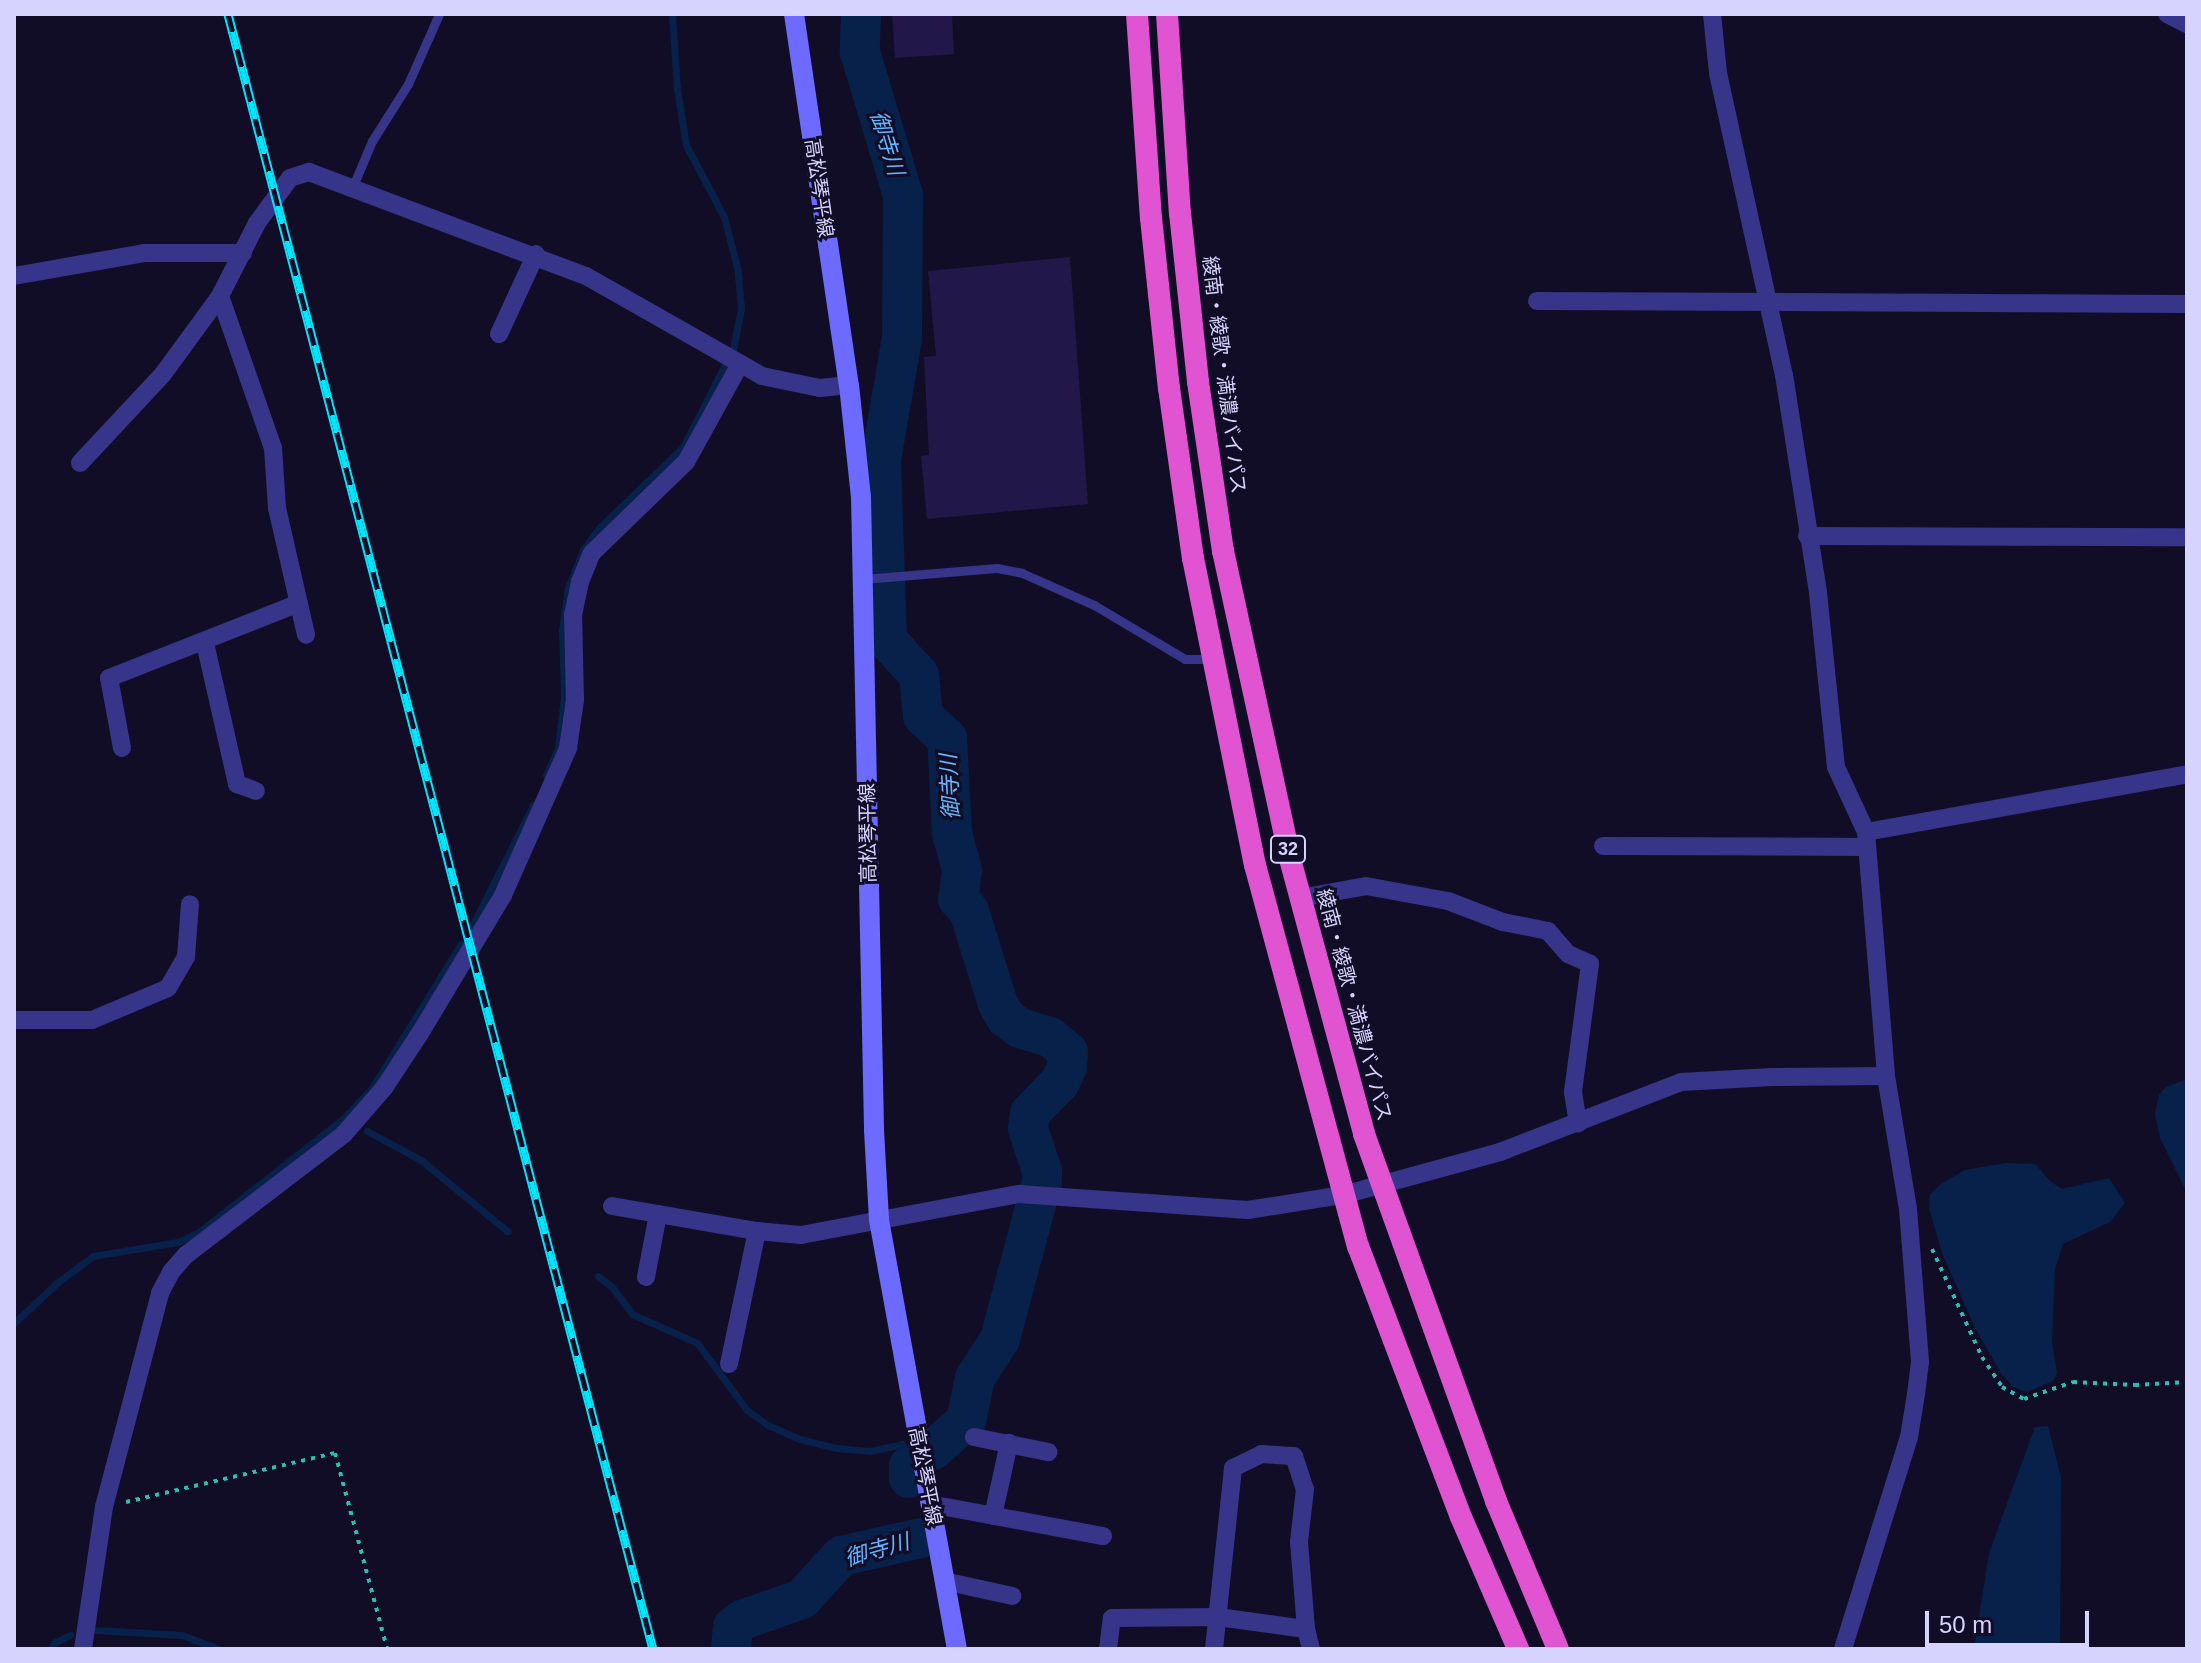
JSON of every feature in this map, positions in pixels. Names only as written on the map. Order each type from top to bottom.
[{"type":"highway","name":"32","points":[[1137,14],[1151,218],[1169,388],[1193,558],[1255,865],[1358,1246],[1461,1517],[1518,1649]]},
{"type":"highway","name":"綾南・綾歌・満濃バイパス","points":[[1167,14],[1184,259],[1198,382],[1223,551],[1300,898],[1364,1134],[1496,1501],[1558,1649]]},
{"type":"main road","name":"高松琴平線","points":[[794,14],[849,385],[870,578],[874,1130],[879,1220],[957,1649]]},
{"type":"street","points":[[1712,14],[1718,73],[1770,304],[1818,593],[1836,767],[1866,839],[1886,1076],[1908,1209],[1920,1362],[1909,1437],[1843,1649]]},
{"type":"street","points":[[2167,14],[2187,24]]},
{"type":"street","points":[[80,463],[163,374],[220,296],[257,223],[290,178],[309,172],[536,254],[586,276],[732,360],[790,384],[820,388],[849,385]]},
{"type":"street","points":[[14,276],[144,253],[243,253]]},
{"type":"street","points":[[499,334],[536,254]]},
{"type":"street","points":[[220,296],[273,448],[277,508],[306,635]]},
{"type":"street","points":[[1537,301],[2187,304]]},
{"type":"street","points":[[83,1649],[104,1507],[147,1334],[171,1272],[186,1255],[344,1134],[384,1088],[419,1035],[503,895],[568,748],[575,700],[573,615],[580,582],[592,553],[686,462],[732,360]]},
{"type":"street","points":[[1807,536],[2187,537]]},
{"type":"street","points":[[122,748],[109,678],[205,643],[299,603]]},
{"type":"street","points":[[205,643],[237,784],[256,791]]},
{"type":"street","points":[[1603,846],[1866,839],[2187,774]]},
{"type":"street","points":[[1300,898],[1366,886],[1448,901],[1503,922],[1548,931],[1568,954],[1590,964],[1573,1092],[1578,1124]]},
{"type":"street","points":[[14,1020],[92,1020],[168,988],[186,957],[190,904]]},
{"type":"street","points":[[612,1206],[757,1231],[801,1235],[1038,1196],[1248,1210],[1343,1195],[1500,1152],[1681,1082],[1886,1076]]},
{"type":"street","points":[[646,1277],[658,1214]]},
{"type":"street","points":[[729,1364],[757,1231]]},
{"type":"street","points":[[974,1437],[1048,1452]]},
{"type":"street","points":[[993,1516],[1009,1443]]},
{"type":"street","points":[[1214,1649],[1233,1468],[1262,1454],[1294,1456],[1305,1489],[1299,1542],[1306,1629],[1311,1649]]},
{"type":"street","points":[[930,1504],[1103,1536]]},
{"type":"street","points":[[944,1581],[1012,1596]]},
{"type":"street","points":[[1108,1649],[1112,1618],[1218,1617],[1306,1629]]},
{"type":"lane","points":[[353,186],[372,141],[408,84],[439,14]]},
{"type":"lane","points":[[870,578],[997,568],[1022,573],[1094,605],[1185,659],[1215,659]]},
{"type":"path","points":[[1927,1240],[1982,1357],[2002,1387],[2024,1399],[2073,1382],[2135,1385],[2187,1382]]},
{"type":"path","points":[[104,1507],[335,1453],[387,1649]]},
{"type":"water","points":[[2187,1079],[2187,1193],[2160,1138],[2155,1114],[2159,1095],[2166,1087]]},
{"type":"water","points":[[2006,1163],[2035,1164],[2062,1189],[2109,1178],[2125,1203],[2110,1222],[2063,1244],[2055,1269],[2052,1342],[2057,1373],[2053,1381],[2027,1392],[2013,1387],[2002,1375],[1975,1328],[1942,1253],[1929,1208],[1930,1194],[1941,1184],[1965,1170]]},
{"type":"water","points":[[2048,1426],[2061,1478],[2060,1649],[1974,1649],[1989,1553],[2035,1427]]},
{"type":"building","points":[[892,14],[952,14],[954,54],[895,58]]},
{"type":"building","points":[[1070,257],[1088,504],[927,519],[921,456],[929,455],[924,357],[936,356],[928,271]]},
{"type":"waterway","points":[[546,775],[558,748],[564,696],[562,629],[568,588],[583,550],[600,527],[683,447],[733,349],[741,309],[738,271],[724,217],[686,145],[677,89],[672,14]]},
{"type":"waterway","name":"御寺川","points":[[861,14],[860,52],[903,195],[902,338],[881,460],[887,640],[919,675],[923,716],[947,738],[952,833],[962,871],[958,899],[969,911],[998,1004],[1006,1018],[1020,1028],[1050,1037],[1068,1052],[1067,1067],[1060,1082],[1030,1113],[1028,1129],[1042,1171],[1042,1182],[1000,1339],[975,1378],[966,1421],[933,1450]]},
{"type":"waterway","points":[[471,928],[533,805]]},
{"type":"waterway","points":[[14,1323],[58,1282],[93,1256],[178,1242],[199,1232],[344,1118],[372,1088],[461,944]]},
{"type":"waterway","points":[[367,1131],[421,1160],[507,1231]]},
{"type":"waterway","points":[[598,1276],[612,1287],[632,1314],[697,1343],[747,1410],[768,1425],[800,1439],[837,1448],[870,1451],[902,1444],[907,1468]]},
{"type":"waterway","name":"御寺川","points":[[909,1466],[909,1478]]},
{"type":"waterway","name":"御寺川","points":[[731,1649],[733,1627],[742,1620],[802,1599],[841,1556],[921,1538]]},
{"type":"waterway","points":[[95,1630],[182,1635],[219,1649]]},
{"type":"waterway","points":[[51,1649],[54,1643],[70,1635]]},
{"type":"railway","points":[[228,14],[653,1649]]}]
